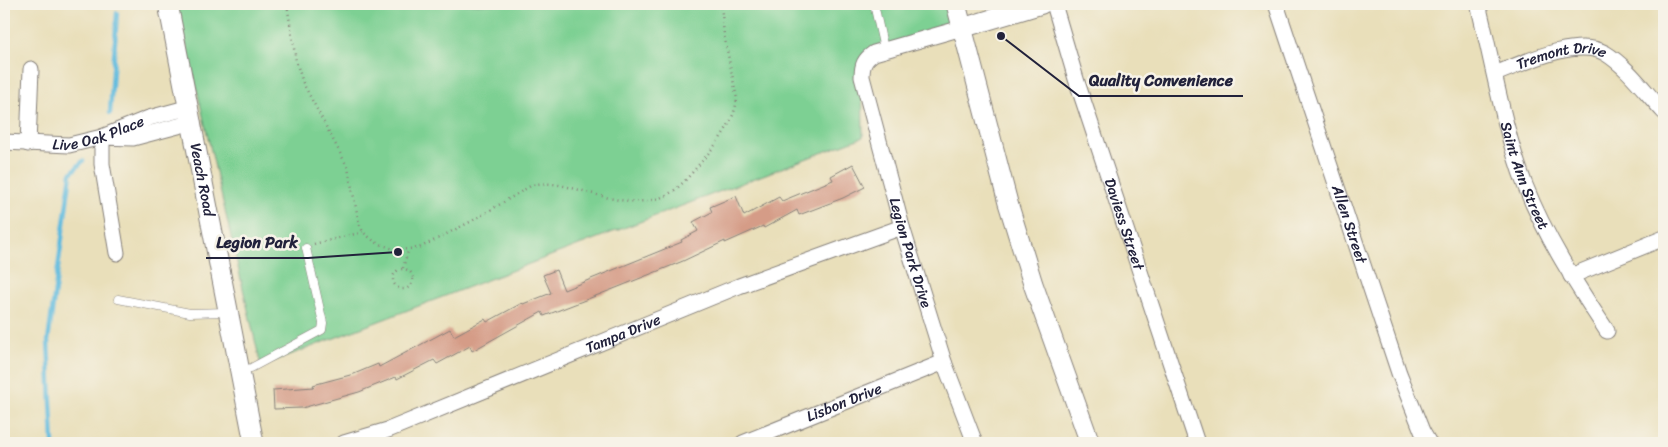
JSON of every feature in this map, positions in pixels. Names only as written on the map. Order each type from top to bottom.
[{"type":"street","name":"Veach Road","points":[[168,4],[254,443]]},
{"type":"street","points":[[956,4],[1008,203],[1033,284],[1090,443]]},
{"type":"street","points":[[884,49],[1042,4]]},
{"type":"street","name":"Daviess Street","points":[[1054,4],[1076,79],[1197,443]]},
{"type":"street","name":"Allen Street","points":[[1276,4],[1399,373],[1422,431],[1429,443]]},
{"type":"street","name":"Saint Ann Street","points":[[1478,4],[1525,184],[1554,247],[1607,332]]},
{"type":"street","name":"Tremont Drive","points":[[1495,74],[1528,61],[1575,47],[1590,48],[1604,52],[1616,61],[1664,112]]},
{"type":"street","name":"Legion Park Drive","points":[[884,49],[865,59],[862,72],[866,97],[902,227],[944,362],[975,443]]},
{"type":"street","points":[[28,144],[31,69]]},
{"type":"street","name":"Live Oak Place","points":[[4,142],[69,145],[102,138],[149,118],[191,115]]},
{"type":"street","points":[[117,253],[102,164],[102,138],[133,138],[191,115]]},
{"type":"street","name":"Tampa Drive","points":[[344,443],[391,436],[739,286],[902,227]]},
{"type":"street","points":[[1571,276],[1664,238]]},
{"type":"street","name":"Lisbon Drive","points":[[743,443],[944,362]]},
{"type":"lane","points":[[874,4],[884,49]]},
{"type":"lane","points":[[240,371],[251,368],[322,330],[323,323],[306,248]]},
{"type":"lane","points":[[118,299],[190,313],[229,312]]},
{"type":"path","points":[[287,4],[296,61],[303,82],[348,168],[359,223],[364,232],[385,247],[408,250],[429,244],[537,184],[560,185],[614,200],[633,202],[656,198],[676,189],[720,139],[729,125],[736,107],[737,99],[721,4]]},
{"type":"path","points":[[306,248],[314,244],[364,232]]},
{"type":"path","points":[[403,269],[408,250]]},
{"type":"path","points":[[403,269],[411,272],[414,278],[412,286],[402,289],[396,287],[393,278],[398,270],[403,269]]},
{"type":"green space","points":[[177,4],[956,4],[962,28],[862,66],[863,137],[261,366]]},
{"type":"building","points":[[853,164],[865,187],[843,198],[799,215],[797,210],[764,228],[763,226],[725,243],[725,241],[683,261],[616,288],[544,316],[542,312],[472,351],[470,346],[437,364],[434,360],[397,379],[396,377],[359,392],[302,408],[274,409],[273,390],[314,387],[313,385],[354,374],[378,364],[379,367],[450,329],[454,336],[485,319],[487,322],[522,303],[551,293],[543,275],[556,270],[564,290],[682,242],[681,240],[698,231],[693,222],[712,212],[710,207],[736,196],[744,216],[779,197],[782,201],[833,180],[831,176]]},
{"type":"waterway","points":[[110,113],[117,13]]},
{"type":"waterway","points":[[53,443],[48,341],[71,173],[83,161]]},
{"type":"place","name":"Quality Convenience","points":[[1001,36]]},
{"type":"place","name":"Legion Park","points":[[398,252]]}]
